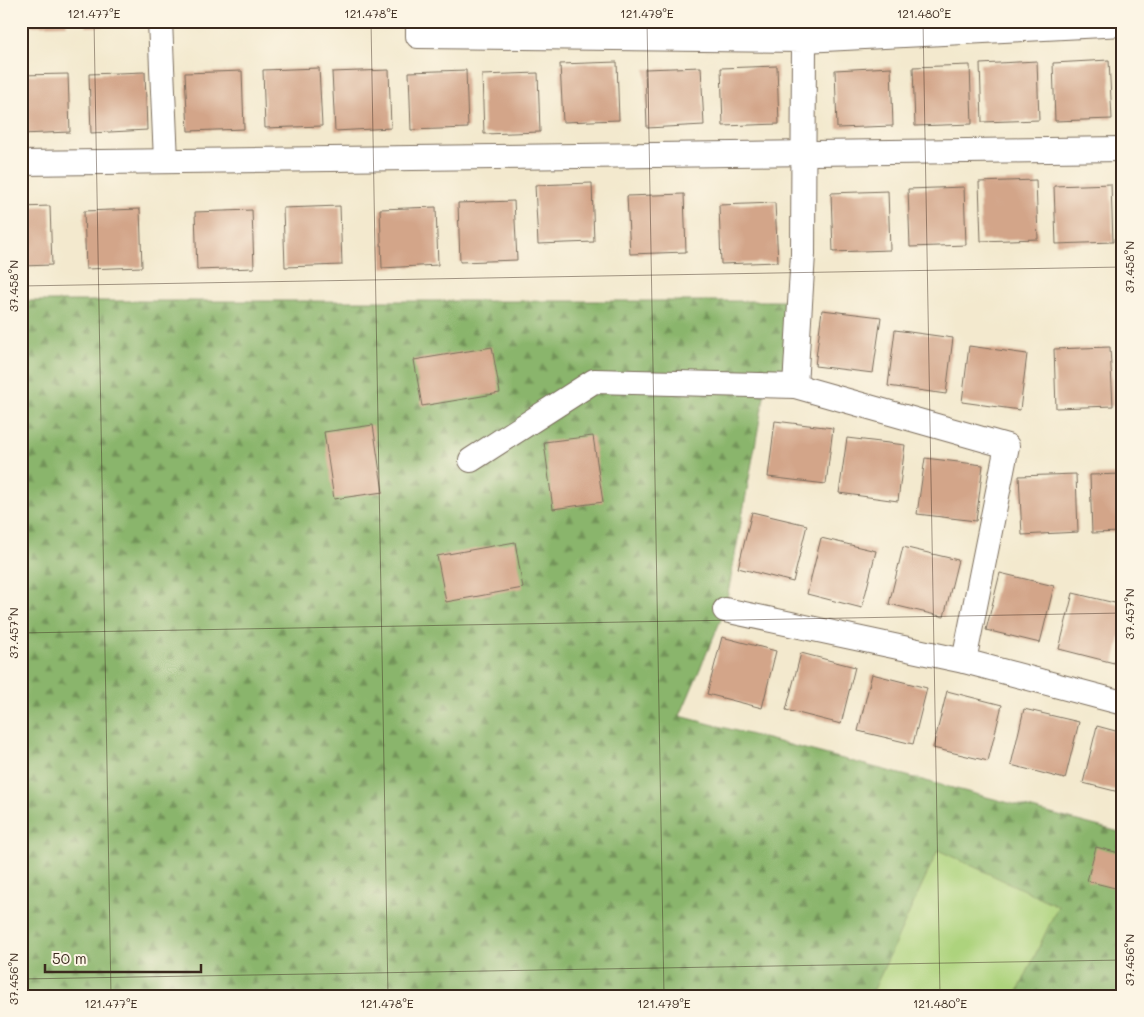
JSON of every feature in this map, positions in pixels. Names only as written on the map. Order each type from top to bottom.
[{"type":"street","points":[[160,21],[166,161]]},
{"type":"street","points":[[418,21],[418,36],[804,40],[1123,24]]},
{"type":"street","points":[[795,386],[803,254],[804,40]]},
{"type":"street","points":[[21,163],[1123,149]]},
{"type":"street","points":[[471,460],[594,381],[795,386],[1007,446],[964,661]]},
{"type":"street","points":[[725,610],[964,661],[1123,703]]},
{"type":"green space","points":[[21,301],[800,301],[795,386],[766,386],[725,610],[680,716],[1123,833],[1123,996],[21,996]]},
{"type":"green space","points":[[938,850],[1058,906],[1016,996],[871,996]]},
{"type":"building","points":[[21,21],[66,21],[67,25],[21,26]]},
{"type":"building","points":[[86,21],[142,21],[142,25],[86,27]]},
{"type":"building","points":[[1109,60],[1112,119],[1055,121],[1053,63]]},
{"type":"building","points":[[1037,61],[1039,120],[982,122],[980,64]]},
{"type":"building","points":[[617,62],[619,120],[563,122],[560,64]]},
{"type":"building","points":[[970,65],[972,124],[915,126],[913,67]]},
{"type":"building","points":[[777,66],[779,124],[723,126],[721,68]]},
{"type":"building","points":[[701,67],[704,125],[647,128],[645,69]]},
{"type":"building","points":[[891,67],[893,126],[837,128],[835,70]]},
{"type":"building","points":[[319,68],[322,126],[265,128],[263,70]]},
{"type":"building","points":[[389,70],[391,128],[335,131],[332,72]]},
{"type":"building","points":[[466,70],[468,128],[411,130],[409,72]]},
{"type":"building","points":[[242,71],[244,129],[188,131],[185,73]]},
{"type":"building","points":[[145,72],[147,130],[91,133],[89,74]]},
{"type":"building","points":[[538,73],[540,132],[484,134],[482,75]]},
{"type":"building","points":[[68,74],[70,132],[21,134],[21,75]]},
{"type":"building","points":[[1036,180],[1038,239],[981,241],[979,182]]},
{"type":"building","points":[[592,183],[594,242],[538,244],[535,185]]},
{"type":"building","points":[[1111,184],[1113,242],[1056,244],[1054,186]]},
{"type":"building","points":[[964,187],[966,245],[910,247],[908,189]]},
{"type":"building","points":[[888,191],[890,250],[833,252],[831,193]]},
{"type":"building","points":[[684,194],[686,252],[630,254],[627,196]]},
{"type":"building","points":[[514,201],[517,260],[460,262],[458,203]]},
{"type":"building","points":[[775,203],[778,262],[721,264],[719,205]]},
{"type":"building","points":[[50,206],[52,265],[21,266],[21,207]]},
{"type":"building","points":[[340,206],[342,265],[285,267],[283,208]]},
{"type":"building","points":[[436,207],[438,265],[382,268],[380,209]]},
{"type":"building","points":[[140,209],[142,267],[86,269],[84,211]]},
{"type":"building","points":[[252,210],[254,268],[197,270],[195,212]]},
{"type":"building","points":[[822,310],[881,317],[873,373],[815,366]]},
{"type":"building","points":[[895,330],[953,338],[946,394],[888,386]]},
{"type":"building","points":[[969,346],[1027,354],[1020,410],[962,402]]},
{"type":"building","points":[[492,347],[500,393],[422,406],[414,360]]},
{"type":"building","points":[[1110,347],[1113,406],[1056,408],[1054,349]]},
{"type":"building","points":[[775,421],[833,428],[826,484],[768,477]]},
{"type":"building","points":[[373,425],[383,492],[334,499],[324,432]]},
{"type":"building","points":[[593,436],[603,502],[553,509],[544,442]]},
{"type":"building","points":[[847,438],[905,445],[898,501],[839,493]]},
{"type":"building","points":[[925,458],[983,465],[976,521],[917,514]]},
{"type":"building","points":[[1076,474],[1078,532],[1022,535],[1019,476]]},
{"type":"building","points":[[1123,474],[1123,532],[1092,533],[1090,475]]},
{"type":"building","points":[[752,512],[807,525],[793,582],[738,568]]},
{"type":"building","points":[[821,538],[876,551],[862,608],[807,594]]},
{"type":"building","points":[[515,542],[523,588],[446,602],[437,556]]},
{"type":"building","points":[[903,547],[958,560],[944,617],[889,604]]},
{"type":"building","points":[[1000,573],[1054,586],[1040,643],[986,630]]},
{"type":"building","points":[[1073,593],[1123,605],[1123,626],[1114,663],[1059,649]]},
{"type":"building","points":[[722,637],[776,651],[762,708],[707,694]]},
{"type":"building","points":[[801,653],[855,667],[841,724],[786,710]]},
{"type":"building","points":[[872,674],[927,688],[913,744],[858,731]]},
{"type":"building","points":[[947,691],[1002,705],[988,761],[933,748]]},
{"type":"building","points":[[1024,709],[1079,722],[1065,779],[1011,765]]},
{"type":"building","points":[[1097,726],[1123,733],[1123,793],[1083,783]]},
{"type":"building","points":[[1096,847],[1123,854],[1123,890],[1087,881]]}]
